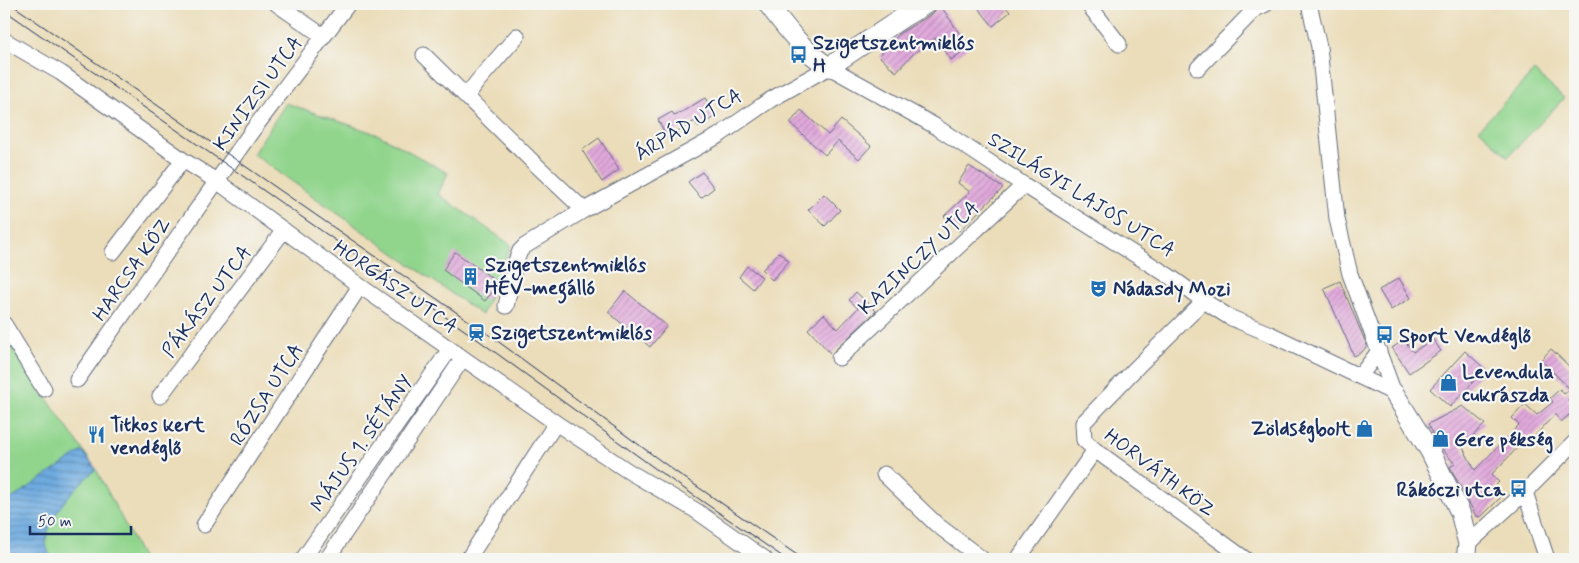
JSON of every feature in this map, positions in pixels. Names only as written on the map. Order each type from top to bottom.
[{"type":"street","points":[[277,4],[323,36]]},
{"type":"street","name":"KINIZSI UTCA","points":[[218,182],[252,131],[348,4]]},
{"type":"street","name":"SZILÁGYI LAJOS UTCA","points":[[768,4],[801,46],[829,68],[935,126],[1024,186],[1169,276],[1229,316],[1394,393]]},
{"type":"street","name":"ÁRPÁD UTCA","points":[[506,306],[516,261],[525,246],[584,210],[718,136],[770,100],[829,68],[902,18],[926,4]]},
{"type":"street","points":[[1088,4],[1119,44]]},
{"type":"street","points":[[1198,68],[1255,9],[1266,4]]},
{"type":"street","points":[[1309,4],[1319,47],[1336,219],[1350,274],[1394,393],[1430,451],[1460,512],[1467,551]]},
{"type":"street","points":[[466,97],[494,61],[517,36]]},
{"type":"street","name":"HORGÁSZ UTCA","points":[[5,41],[61,73],[183,160],[218,182],[360,286],[463,358],[628,471],[696,510],[765,559]]},
{"type":"street","points":[[424,56],[584,210]]},
{"type":"street","points":[[113,252],[183,160]]},
{"type":"street","name":"HARCSA KÖZ","points":[[77,380],[218,182]]},
{"type":"street","name":"KAZINCZY UTCA","points":[[839,358],[1024,186]]},
{"type":"street","name":"PÁKÁSZ UTCA","points":[[160,396],[284,230]]},
{"type":"street","name":"RÓZSA UTCA","points":[[204,524],[360,286]]},
{"type":"street","name":"HORVÁTH KÖZ","points":[[1204,301],[1083,423],[1084,440],[1095,450],[1245,559]]},
{"type":"street","points":[[4,324],[44,389]]},
{"type":"street","name":"MÁJUS 1. SÉTÁNY","points":[[303,559],[450,348]]},
{"type":"street","points":[[1360,376],[1379,351]]},
{"type":"street","name":"MÁJUS 1. SÉTÁNY","points":[[327,559],[463,358]]},
{"type":"street","points":[[468,559],[556,422]]},
{"type":"street","points":[[1467,551],[1575,442]]},
{"type":"street","points":[[1018,559],[1095,450]]},
{"type":"street","points":[[884,474],[936,524],[982,559]]},
{"type":"street","points":[[1525,492],[1547,559]]},
{"type":"green space","points":[[1534,71],[1564,98],[1508,157],[1479,129]]},
{"type":"green space","points":[[286,103],[379,135],[448,173],[438,194],[511,245],[482,315],[253,154]]},
{"type":"green space","points":[[4,337],[96,469],[143,559],[4,559]]},
{"type":"water","points":[[82,451],[96,469],[72,492],[53,519],[46,540],[51,559],[4,559],[4,504]]},
{"type":"building","points":[[975,4],[1003,4],[1010,12],[993,26]]},
{"type":"building","points":[[940,5],[969,47],[951,60],[936,38],[913,54],[896,72],[879,56],[900,33],[932,14]]},
{"type":"building","points":[[705,98],[716,116],[698,127],[695,121],[667,137],[658,120],[672,112],[675,116]]},
{"type":"building","points":[[801,110],[828,135],[841,120],[871,146],[859,159],[838,141],[825,155],[790,123]]},
{"type":"building","points":[[599,138],[619,170],[602,182],[582,150]]},
{"type":"building","points":[[969,166],[1003,188],[959,231],[944,216],[970,192],[958,183]]},
{"type":"building","points":[[702,172],[714,188],[701,198],[688,182]]},
{"type":"building","points":[[824,194],[840,210],[825,226],[808,210]]},
{"type":"building","name":"Szigetszentmiklós HÉV-megálló","points":[[455,252],[499,283],[485,301],[443,270]]},
{"type":"building","points":[[779,252],[789,261],[772,280],[762,270]]},
{"type":"building","points":[[747,266],[762,277],[753,289],[739,277]]},
{"type":"building","points":[[1399,278],[1411,298],[1391,310],[1379,290]]},
{"type":"building","points":[[1340,281],[1367,346],[1362,352],[1354,356],[1324,288]]},
{"type":"building","points":[[625,291],[667,326],[650,347],[608,312]]},
{"type":"building","points":[[856,292],[876,311],[831,354],[808,329],[824,314],[838,329],[858,308],[849,300]]},
{"type":"building","points":[[1433,339],[1441,351],[1409,373],[1392,348],[1404,340],[1413,352]]},
{"type":"building","points":[[1551,349],[1575,372],[1575,382],[1569,388],[1541,360]]},
{"type":"building","points":[[1465,351],[1485,369],[1450,407],[1430,389]]},
{"type":"building","points":[[1560,389],[1564,394],[1569,390],[1573,395],[1568,400],[1575,410],[1561,422],[1555,414],[1533,438],[1530,435],[1491,475],[1499,482],[1495,486],[1503,495],[1481,517],[1476,516],[1450,467],[1455,464],[1441,448],[1428,424],[1463,406],[1485,424],[1462,446],[1475,470],[1519,425],[1512,418],[1525,404],[1537,415],[1553,402],[1550,398]]},
{"type":"tram line","points":[[11,4],[492,337],[676,472],[803,559]]},
{"type":"tram line","points":[[4,10],[470,334],[660,472],[786,559]]},
{"type":"place","name":"Szigetszentmiklós H","points":[[799,54]]},
{"type":"place","name":"Szigetszentmiklós HÉV-megálló","points":[[471,276]]},
{"type":"place","name":"Nádasdy Mozi","points":[[1099,288]]},
{"type":"place","name":"Szigetszentmiklós","points":[[477,332]]},
{"type":"place","name":"Sport Vendéglő","points":[[1385,335]]},
{"type":"place","name":"Levendula cukrászda","points":[[1448,382]]},
{"type":"place","name":"Zöldségbolt","points":[[1365,428]]},
{"type":"place","name":"Titkos kert vendéglő","points":[[96,435]]},
{"type":"place","name":"Gere pékség","points":[[1440,439]]},
{"type":"place","name":"Rákóczi utca","points":[[1519,489]]}]
